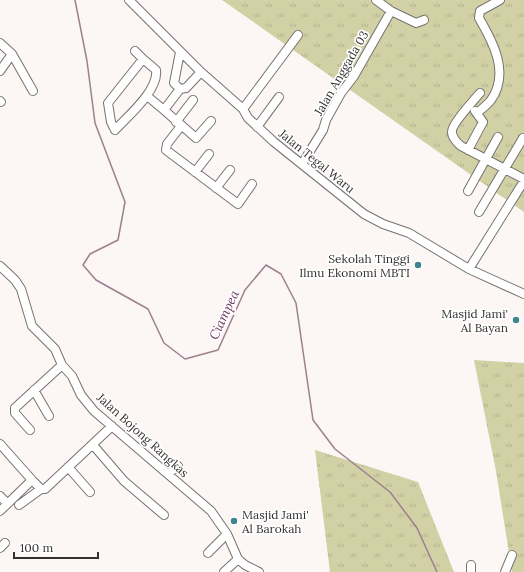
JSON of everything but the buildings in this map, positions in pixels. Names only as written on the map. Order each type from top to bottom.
[{"type":"street","name":"Jalan Tegal Waru","points":[[129,0],[180,52],[243,109],[248,118],[364,214],[375,221],[415,235],[469,269],[524,294]]},
{"type":"street","points":[[376,0],[391,11],[416,23],[424,20]]},
{"type":"street","points":[[477,113],[491,100],[496,89],[500,73],[497,53],[479,18],[479,15],[480,11],[500,0]]},
{"type":"street","name":"Jalan Anggada 03","points":[[302,164],[323,130],[326,120],[340,93],[354,76],[391,11]]},
{"type":"street","points":[[243,109],[298,35]]},
{"type":"street","points":[[0,43],[12,54],[33,91]]},
{"type":"street","points":[[134,51],[156,70],[157,75],[147,96],[116,130],[111,122],[108,103],[143,59]]},
{"type":"street","points":[[180,52],[174,83],[180,90]]},
{"type":"street","points":[[0,71],[12,54]]},
{"type":"street","points":[[164,110],[180,90],[186,88],[201,72]]},
{"type":"street","points":[[469,269],[524,180],[485,160],[457,143],[452,133],[454,126],[480,93]]},
{"type":"street","points":[[147,96],[196,138],[211,121]]},
{"type":"street","points":[[258,127],[279,97]]},
{"type":"street","points":[[193,100],[165,147],[195,172],[238,204],[252,184]]},
{"type":"street","points":[[468,150],[483,126],[483,122],[470,106]]},
{"type":"street","points":[[468,191],[498,137]]},
{"type":"street","points":[[479,212],[523,138]]},
{"type":"street","points":[[195,172],[209,154]]},
{"type":"street","points":[[216,188],[230,170]]},
{"type":"street","name":"Jalan Bojong Rangkas","points":[[0,266],[18,285],[27,306],[30,322],[55,349],[62,365],[72,376],[81,395],[94,411],[211,511],[227,534],[238,559]]},
{"type":"street","points":[[30,430],[15,412],[14,408],[62,365]]},
{"type":"street","points":[[34,390],[49,416]]},
{"type":"street","points":[[19,505],[41,489],[45,489],[112,426]]},
{"type":"street","points":[[0,444],[41,489]]},
{"type":"street","points":[[92,445],[124,481],[164,515]]},
{"type":"street","points":[[168,474],[178,466]]},
{"type":"street","points":[[68,467],[90,492]]},
{"type":"street","points":[[0,511],[32,480]]},
{"type":"street","points":[[0,496],[7,503]]},
{"type":"street","points":[[208,553],[227,534]]},
{"type":"street","points":[[505,572],[512,555]]},
{"type":"street","points":[[224,572],[238,559],[245,565],[259,572]]},
{"type":"green space","points":[[222,0],[524,0],[524,212]]},
{"type":"green space","points":[[474,360],[524,363],[524,572],[512,572],[496,471]]},
{"type":"green space","points":[[315,450],[418,482],[454,572],[330,572]]},
{"type":"waterway","name":"Ciampea","points":[[75,0],[87,61],[95,123],[125,202],[118,240],[90,254],[83,265],[96,280],[148,309],[164,343],[185,359],[218,350],[245,290],[266,265],[281,274],[296,303],[313,420],[335,449],[390,492],[417,528],[437,572]]},
{"type":"place","name":"Sekolah Tinggi Ilmu Ekonomi MBTI","points":[[418,265]]},
{"type":"place","name":"Masjid Jami' Al Bayan","points":[[516,320]]},
{"type":"place","name":"Masjid Jami' Al Barokah","points":[[234,521]]}]
